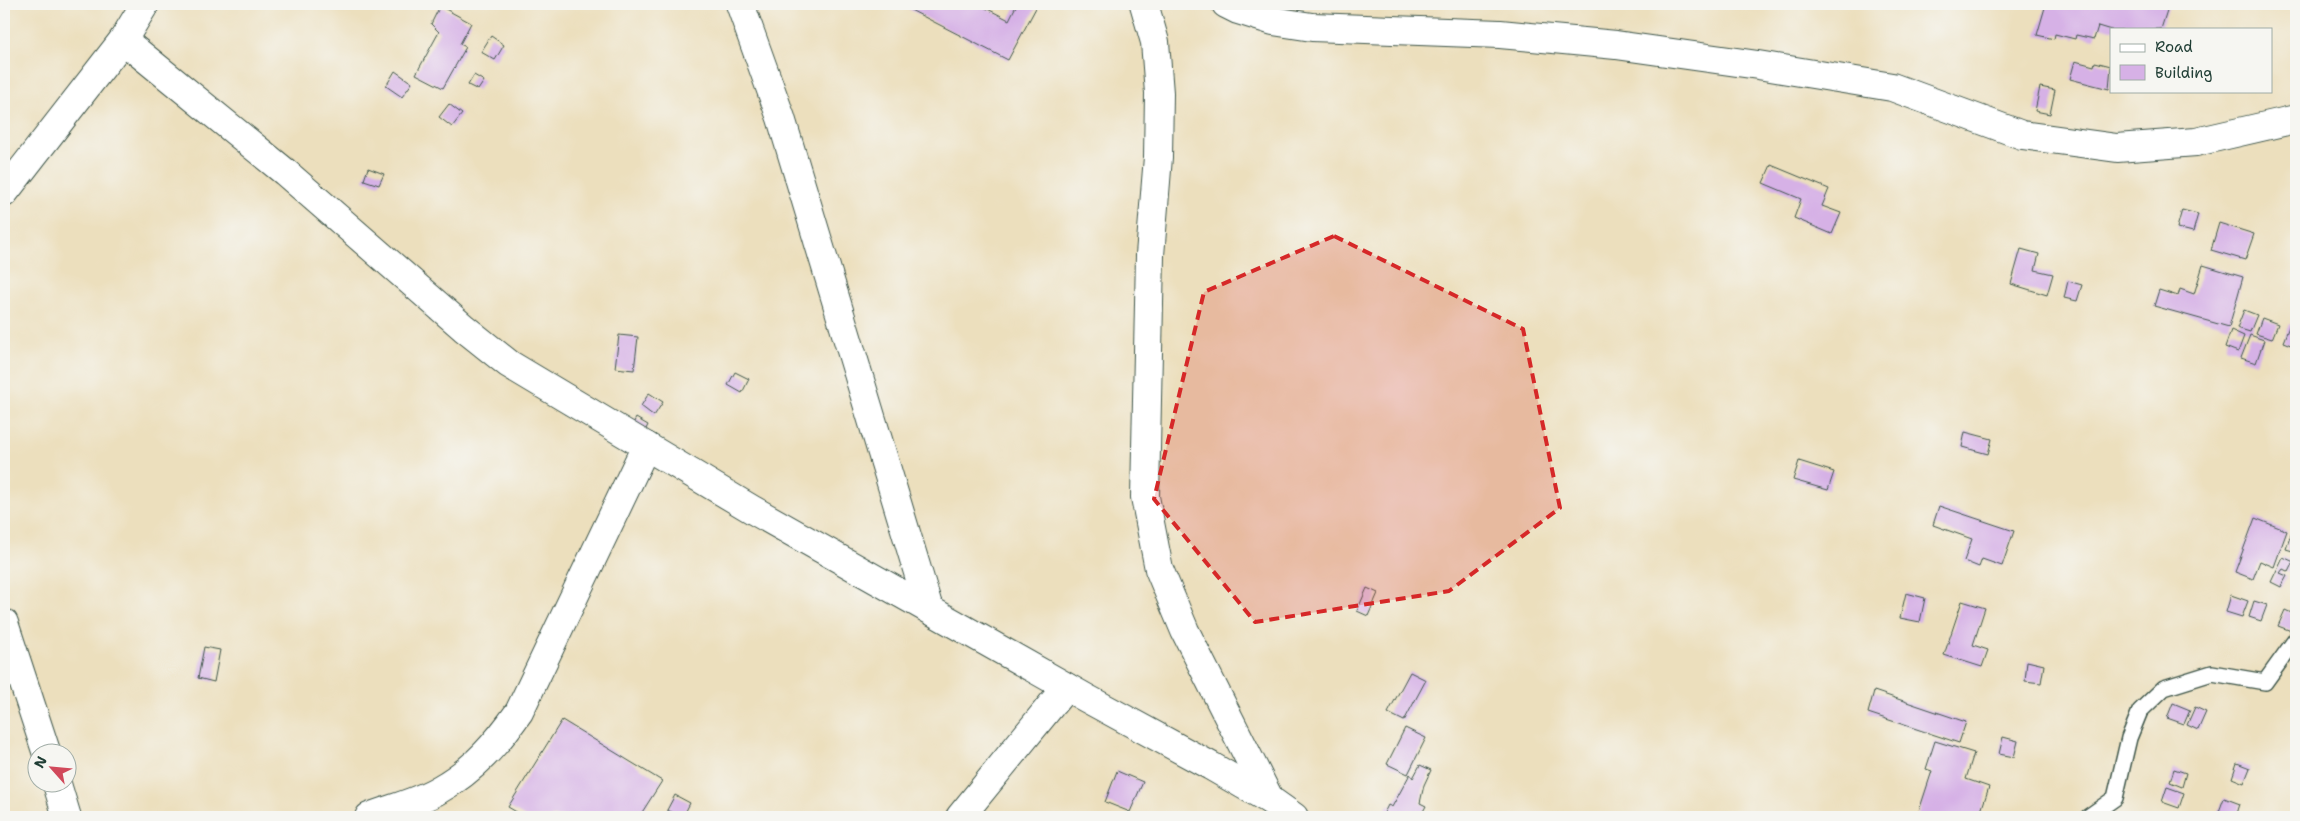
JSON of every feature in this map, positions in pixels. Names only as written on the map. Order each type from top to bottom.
[{"type":"street","points":[[4,193],[123,40],[145,4]]},
{"type":"street","points":[[740,4],[781,118],[929,609]]},
{"type":"street","points":[[1144,4],[1155,42],[1159,93],[1158,157],[1150,255],[1145,498],[1159,569],[1185,631],[1270,800]]},
{"type":"street","points":[[1226,4],[1274,21],[1312,27],[1500,34],[1616,45],[1892,87],[2022,135],[2117,148],[2196,142],[2296,119]]},
{"type":"street","points":[[123,40],[285,172],[464,328],[509,364],[646,446],[929,609],[1270,800],[1294,817]]},
{"type":"street","points":[[369,817],[440,790],[473,766],[499,741],[519,712],[646,446]]},
{"type":"street","points":[[4,622],[44,744]]},
{"type":"street","points":[[960,817],[1066,687]]},
{"type":"street","points":[[60,794],[67,817]]},
{"type":"lane","points":[[2088,817],[2115,798],[2129,738],[2140,711],[2164,688],[2212,673],[2265,682],[2296,639]]},
{"type":"highlighted area","points":[[1334,236],[1523,329],[1560,508],[1449,591],[1255,622],[1154,499],[1204,292]]},
{"type":"building","points":[[899,4],[978,4],[1009,20],[1017,4],[1038,4],[1008,60]]},
{"type":"building","points":[[2046,4],[2169,4],[2161,28],[2110,28],[2110,30],[2098,26],[2094,39],[2076,35],[2075,39],[2055,34],[2054,39],[2037,35]]},
{"type":"building","points":[[440,6],[471,23],[460,44],[466,47],[443,88],[416,74],[439,32],[431,24]]},
{"type":"building","points":[[491,36],[504,45],[495,60],[481,52]]},
{"type":"building","points":[[2075,61],[2094,66],[2095,62],[2110,66],[2109,89],[2070,79]]},
{"type":"building","points":[[395,71],[412,83],[402,97],[386,86]]},
{"type":"building","points":[[474,75],[484,81],[478,90],[468,85]]},
{"type":"building","points":[[2040,87],[2055,90],[2050,114],[2035,111]]},
{"type":"building","points":[[449,104],[462,114],[452,127],[439,117]]},
{"type":"building","points":[[1771,165],[1829,189],[1822,206],[1841,213],[1832,234],[1794,218],[1801,199],[1763,183]]},
{"type":"building","points":[[368,168],[384,174],[379,185],[364,180]]},
{"type":"building","points":[[2182,210],[2198,214],[2193,232],[2177,228]]},
{"type":"building","points":[[2219,223],[2254,234],[2245,260],[2211,250]]},
{"type":"building","points":[[2021,249],[2039,254],[2035,270],[2053,274],[2047,295],[2011,284]]},
{"type":"building","points":[[2203,265],[2243,277],[2229,327],[2154,306],[2159,290],[2178,296],[2180,289],[2194,294]]},
{"type":"building","points":[[2068,281],[2082,285],[2077,301],[2064,298]]},
{"type":"building","points":[[2244,310],[2257,315],[2250,332],[2237,328]]},
{"type":"building","points":[[2262,318],[2278,324],[2272,339],[2256,334]]},
{"type":"building","points":[[2290,324],[2296,326],[2296,347],[2283,342]]},
{"type":"building","points":[[2231,330],[2244,336],[2238,352],[2225,347]]},
{"type":"building","points":[[619,335],[638,337],[634,370],[615,368]]},
{"type":"building","points":[[2250,335],[2264,340],[2256,363],[2241,358]]},
{"type":"building","points":[[735,372],[749,379],[742,393],[728,385]]},
{"type":"building","points":[[649,393],[663,402],[654,416],[641,406]]},
{"type":"building","points":[[636,418],[648,425],[641,439],[628,433]]},
{"type":"building","points":[[1965,432],[1992,439],[1988,454],[1962,447]]},
{"type":"building","points":[[1799,461],[1834,472],[1828,490],[1793,480]]},
{"type":"building","points":[[1939,506],[2014,531],[2002,566],[1982,559],[1979,567],[1964,561],[1972,539],[1933,525]]},
{"type":"building","points":[[2255,518],[2287,531],[2274,567],[2260,561],[2253,579],[2235,572]]},
{"type":"building","points":[[2292,531],[2296,532],[2296,552],[2286,549]]},
{"type":"building","points":[[2283,557],[2294,562],[2289,572],[2283,569],[2280,573],[2287,576],[2281,587],[2271,582]]},
{"type":"building","points":[[1367,588],[1378,593],[1368,616],[1357,611]]},
{"type":"building","points":[[1906,593],[1925,598],[1920,622],[1900,618]]},
{"type":"building","points":[[2231,595],[2248,601],[2242,617],[2226,612]]},
{"type":"building","points":[[1962,601],[1985,608],[1973,645],[1988,650],[1982,667],[1944,655]]},
{"type":"building","points":[[2254,601],[2267,605],[2261,621],[2249,617]]},
{"type":"building","points":[[2285,610],[2296,615],[2294,632],[2278,626]]},
{"type":"building","points":[[204,647],[220,650],[214,682],[198,678]]},
{"type":"building","points":[[2027,661],[2044,665],[2041,683],[2025,681]]},
{"type":"building","points":[[1410,672],[1426,680],[1404,721],[1388,713]]},
{"type":"building","points":[[1874,691],[1966,722],[1959,743],[1868,713]]},
{"type":"building","points":[[2173,703],[2190,710],[2184,724],[2167,718]]},
{"type":"building","points":[[2195,707],[2206,712],[2198,730],[2187,725]]},
{"type":"building","points":[[562,720],[662,781],[639,817],[525,817],[508,807]]},
{"type":"building","points":[[1405,728],[1426,738],[1408,774],[1387,764]]},
{"type":"building","points":[[2003,737],[2018,741],[2014,757],[1999,754]]},
{"type":"building","points":[[1935,741],[1974,753],[1966,779],[1989,787],[1979,817],[1917,817],[1932,771],[1926,769]]},
{"type":"building","points":[[2237,763],[2250,768],[2244,783],[2232,778]]},
{"type":"building","points":[[1420,765],[1431,770],[1424,785],[1420,803],[1426,806],[1420,817],[1407,815],[1382,817],[1388,805],[1392,807],[1410,774],[1413,778]]},
{"type":"building","points":[[2174,769],[2186,773],[2182,787],[2170,782]]},
{"type":"building","points":[[1117,771],[1143,782],[1130,812],[1105,802]]},
{"type":"building","points":[[2167,787],[2184,793],[2179,808],[2162,802]]},
{"type":"building","points":[[675,795],[690,803],[683,817],[667,810]]},
{"type":"building","points":[[2224,798],[2240,804],[2236,817],[2217,817]]}]
